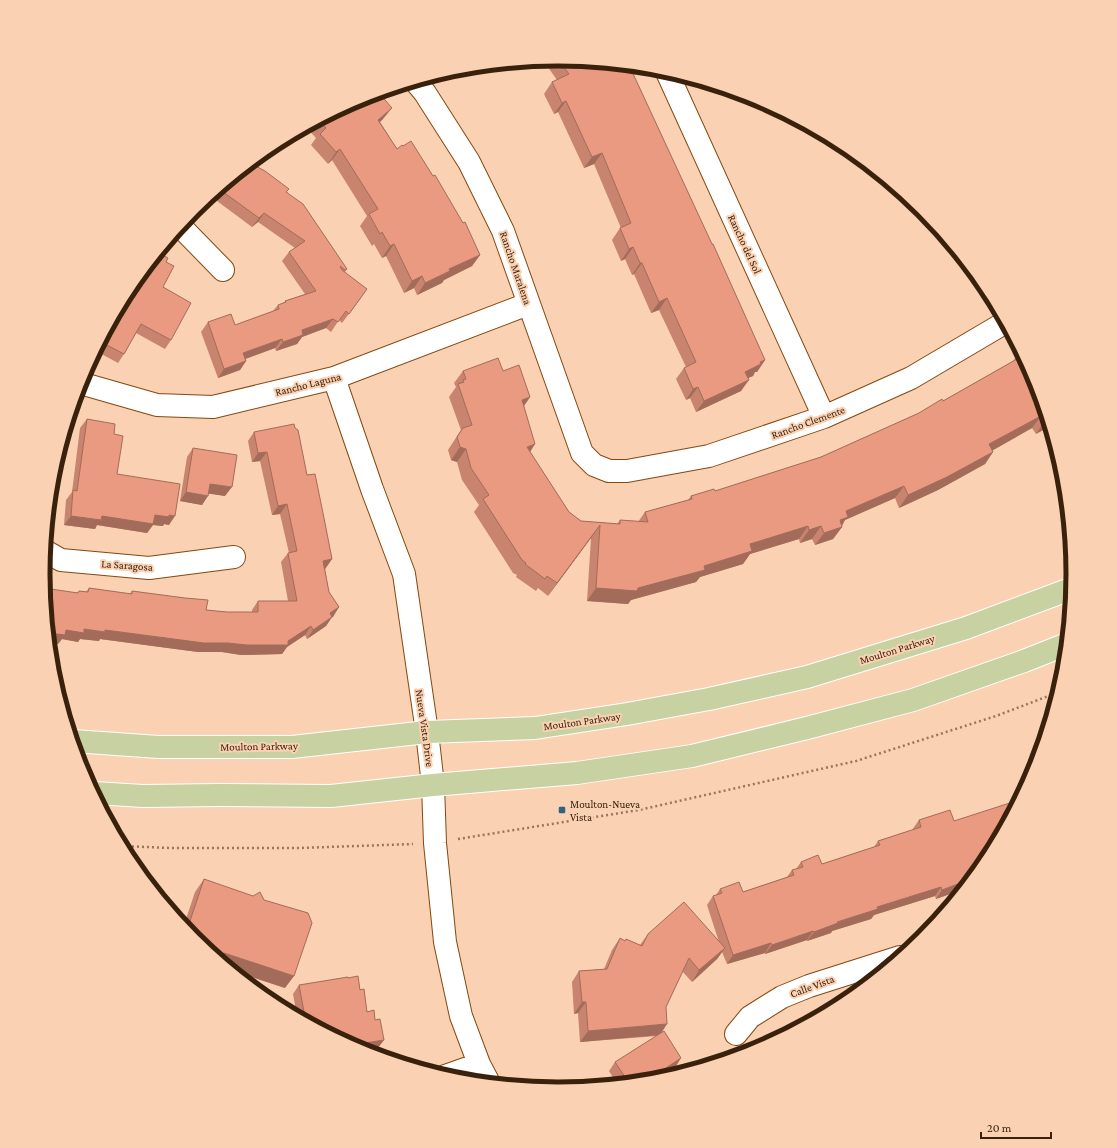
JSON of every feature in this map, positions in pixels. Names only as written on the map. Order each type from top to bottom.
[{"type":"main road","name":"Moulton Parkway","points":[[79,741],[158,747],[292,747],[427,732],[535,728],[627,714],[709,699],[814,675],[966,628],[1067,590]]},
{"type":"main road","points":[[100,793],[143,796],[331,796],[433,785],[577,773],[692,756],[913,700],[1062,646]]},
{"type":"street","name":"Rancho del Sol","points":[[670,78],[824,418]]},
{"type":"street","name":"Rancho Maralena","points":[[419,85],[469,162],[503,231],[582,453],[594,465]]},
{"type":"street","points":[[184,230],[223,270]]},
{"type":"street","name":"Rancho Laguna","points":[[87,385],[157,405],[213,407],[334,378],[528,304]]},
{"type":"street","name":"Rancho Clemente","points":[[594,465],[609,471],[626,471],[709,456],[824,418],[911,378],[1002,325]]},
{"type":"street","name":"Nueva Vista Drive","points":[[334,378],[372,489],[404,574],[427,732],[433,785],[435,843],[445,942],[461,1016],[484,1073]]},
{"type":"street","name":"La Saragosa","points":[[51,554],[61,560],[149,568],[234,557]]},
{"type":"street","name":"Calle Vista","points":[[736,1034],[750,1017],[782,997],[809,986],[888,961]]},
{"type":"street","points":[[467,1074],[484,1073]]},
{"type":"path","points":[[129,846],[171,848],[300,848],[435,843],[639,810],[856,761],[996,716],[1052,694]]},
{"type":"building","points":[[563,66],[632,71],[713,244],[765,360],[760,362],[761,364],[745,372],[749,380],[704,401],[698,387],[693,389],[684,368],[696,362],[667,298],[659,302],[642,263],[640,263],[633,247],[629,249],[620,228],[631,223],[602,153],[592,157],[566,101],[562,103],[552,82],[569,74]]},
{"type":"building","points":[[382,97],[392,108],[378,120],[397,149],[411,141],[433,176],[435,175],[463,223],[465,222],[480,255],[449,269],[450,271],[425,283],[422,276],[412,281],[394,244],[390,246],[382,232],[380,234],[369,214],[378,209],[340,149],[336,152],[320,134],[326,128],[323,124]]},
{"type":"building","points":[[256,166],[289,189],[286,192],[303,204],[347,269],[345,270],[340,266],[342,270],[367,289],[349,314],[346,311],[338,322],[333,319],[302,330],[303,335],[283,342],[282,339],[243,353],[246,361],[224,369],[208,322],[231,314],[235,325],[279,309],[278,305],[286,302],[285,301],[316,291],[289,252],[305,241],[264,213],[259,218],[223,192]]},
{"type":"building","points":[[163,255],[168,258],[166,262],[174,266],[163,287],[191,303],[171,340],[141,324],[124,354],[105,344],[136,291]]},
{"type":"building","points":[[1018,356],[1028,379],[1043,419],[1041,416],[989,444],[993,452],[947,477],[908,495],[904,486],[846,511],[848,517],[840,520],[842,527],[824,533],[821,526],[809,530],[808,526],[750,544],[752,551],[704,566],[705,570],[638,588],[637,591],[596,588],[600,525],[557,583],[547,576],[545,579],[525,564],[526,563],[522,560],[483,499],[489,495],[471,468],[466,449],[460,447],[457,437],[463,428],[472,425],[458,384],[464,382],[463,380],[466,379],[463,371],[498,358],[503,371],[519,365],[530,397],[522,400],[535,444],[527,447],[569,512],[581,521],[620,524],[620,520],[648,522],[645,512],[692,499],[691,496],[714,489],[715,491],[821,457],[919,413],[942,399],[943,401],[1017,359],[1016,357]]},
{"type":"building","points":[[87,419],[115,424],[114,434],[123,436],[117,474],[180,484],[175,516],[169,515],[169,517],[155,515],[153,524],[102,516],[101,520],[71,516],[73,490],[77,491]]},
{"type":"building","points":[[294,424],[295,428],[298,430],[307,475],[315,474],[332,559],[323,561],[329,592],[339,607],[330,613],[332,617],[313,630],[311,626],[288,641],[288,645],[204,643],[105,630],[105,632],[84,629],[84,633],[66,630],[65,635],[53,634],[50,589],[78,593],[79,591],[88,592],[89,588],[132,594],[132,591],[208,600],[206,610],[227,612],[258,612],[258,601],[297,601],[288,553],[297,551],[287,504],[278,506],[267,452],[258,453],[254,432]]},
{"type":"building","points":[[193,448],[237,455],[232,487],[210,484],[208,496],[186,492]]},
{"type":"building","points":[[1013,802],[981,857],[964,882],[942,890],[941,887],[877,907],[878,909],[837,922],[838,923],[814,932],[813,931],[772,945],[771,943],[733,955],[713,896],[722,893],[720,889],[739,882],[743,892],[794,875],[792,870],[803,867],[801,862],[818,855],[822,864],[880,845],[878,841],[921,827],[919,820],[950,810],[954,821]]},
{"type":"building","points":[[204,879],[253,896],[260,892],[264,900],[308,913],[312,923],[294,976],[224,953],[222,955],[189,923]]},
{"type":"building","points":[[684,902],[725,948],[699,970],[689,958],[666,1007],[667,1024],[588,1031],[586,1002],[582,1002],[579,971],[607,969],[620,938],[642,946],[648,934]]},
{"type":"building","points":[[358,976],[360,990],[364,989],[367,1012],[374,1010],[375,1020],[380,1019],[384,1040],[363,1043],[311,1018],[311,1015],[308,1016],[304,1014],[299,985]]},
{"type":"building","points":[[664,1031],[681,1058],[658,1073],[630,1077],[628,1075],[625,1077],[615,1062]]},
{"type":"place","name":"Moulton-Nueva Vista","points":[[562,810]]}]
